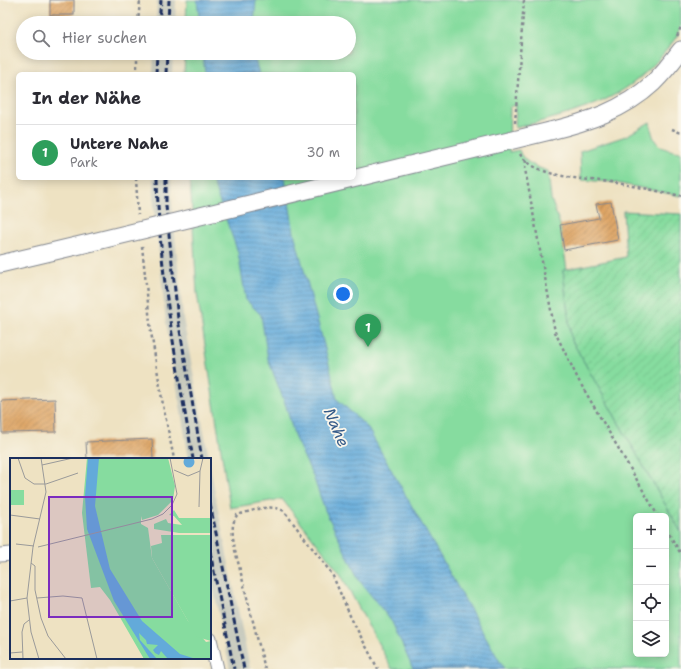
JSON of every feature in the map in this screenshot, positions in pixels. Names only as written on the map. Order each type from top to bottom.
[{"type":"street","points":[[356,178],[594,119],[618,107],[652,84],[678,45]]},
{"type":"street","points":[[0,264],[348,180]]},
{"type":"street","points":[[0,555],[10,554]]},
{"type":"street","points":[[211,643],[217,669]]},
{"type":"path","points":[[139,16],[140,0]]},
{"type":"path","points":[[515,128],[524,0]]},
{"type":"path","points":[[678,45],[681,27]]},
{"type":"path","points":[[137,60],[137,72]]},
{"type":"path","points":[[672,129],[681,133]]},
{"type":"path","points":[[519,150],[520,155],[538,168],[563,176],[581,180],[611,182],[681,196]]},
{"type":"path","points":[[526,160],[525,169],[555,332],[579,381],[656,513]]},
{"type":"path","points":[[136,180],[139,219]]},
{"type":"path","points":[[141,241],[150,332],[174,458]]},
{"type":"path","points":[[265,669],[242,580],[232,530],[233,521],[237,515],[266,508],[278,508],[284,511],[332,574],[351,618],[378,669]]},
{"type":"path","points":[[669,534],[681,554]]},
{"type":"shaded area","points":[[157,0],[176,0],[175,16],[156,16]]},
{"type":"shaded area","points":[[154,60],[173,60],[172,72],[153,72]]},
{"type":"shaded area","points":[[153,180],[171,180],[172,205],[183,318],[209,458],[189,458],[166,322],[154,207]]},
{"type":"shaded area","points":[[211,472],[250,669],[230,669],[211,576]]},
{"type":"green space","points":[[187,0],[681,0],[681,27],[674,41],[649,70],[632,84],[615,95],[578,111],[515,128],[516,105],[510,107],[509,152],[519,150],[523,158],[527,161],[548,171],[551,199],[560,225],[567,270],[563,271],[571,339],[681,532],[681,669],[392,669],[340,573],[282,499],[230,508],[197,293],[190,180],[356,180],[356,72],[184,72],[185,60],[356,60],[356,16],[186,16]]},
{"type":"green space","points":[[650,122],[653,136],[658,144],[667,149],[681,152],[681,196],[611,182],[581,180],[580,151],[626,136]]},
{"type":"green space","points":[[623,211],[681,214],[681,532],[571,339],[563,270],[626,257]]},
{"type":"water","points":[[197,0],[256,0],[255,16],[199,16]]},
{"type":"water","points":[[204,60],[255,60],[258,72],[205,72]]},
{"type":"water","name":"Nahe","points":[[212,180],[285,180],[294,233],[337,399],[367,427],[504,669],[413,669],[392,622],[359,580],[325,510],[313,476],[295,438],[286,406],[268,359],[261,315],[246,300],[238,252]]},
{"type":"building","points":[[50,0],[74,0],[74,15],[50,15]]},
{"type":"building","points":[[611,202],[618,240],[564,250],[560,225],[599,218],[596,204]]},
{"type":"building","points":[[55,399],[56,432],[2,433],[1,401]]},
{"type":"building","points":[[152,439],[153,458],[87,458],[86,442]]},
{"type":"railway","points":[[160,16],[161,0]]},
{"type":"railway","points":[[168,16],[169,0]]},
{"type":"railway","points":[[156,72],[157,60]]},
{"type":"railway","points":[[166,72],[167,60]]},
{"type":"railway","points":[[157,180],[158,213],[165,284],[193,458]]},
{"type":"railway","points":[[166,180],[166,206],[178,319],[202,458]]},
{"type":"railway","points":[[211,509],[244,669]]},
{"type":"railway","points":[[211,557],[234,669]]},
{"type":"place","name":"Untere Nahe","points":[[368,347]]}]
